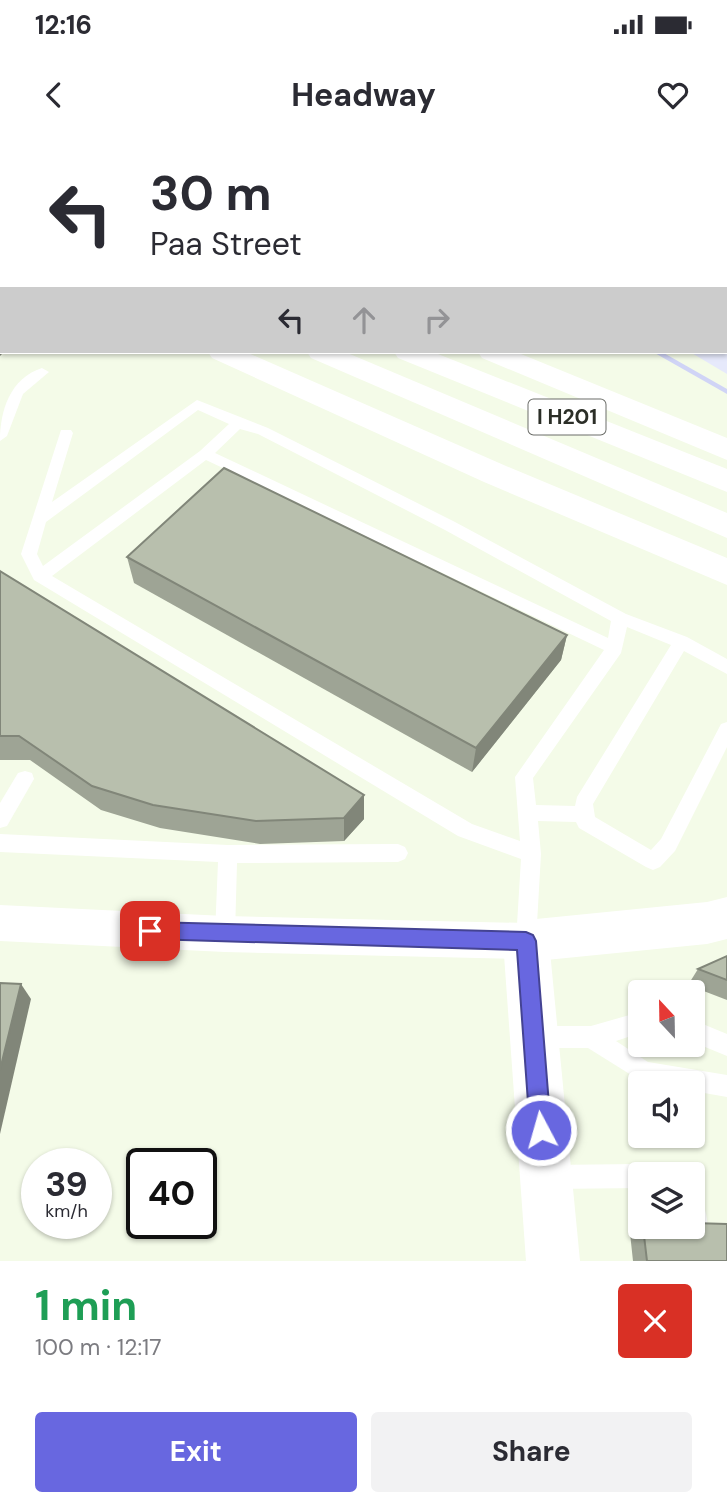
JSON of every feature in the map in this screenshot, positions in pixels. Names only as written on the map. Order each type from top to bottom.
[{"type":"main road","points":[[226,354],[495,474],[727,572]]},
{"type":"main road","name":"I H201","points":[[326,354],[727,526]]},
{"type":"main road","name":"I H201","points":[[413,354],[727,481]]},
{"type":"main road","points":[[490,354],[531,369]]},
{"type":"main road","points":[[497,354],[727,450]]},
{"type":"main road","points":[[462,412],[727,546]]},
{"type":"main road","points":[[495,474],[727,600]]},
{"type":"main road","points":[[553,1261],[526,941],[707,923],[727,918]]},
{"type":"street","points":[[0,923],[225,934],[526,941]]},
{"type":"lane","points":[[0,436],[17,392],[42,372]]},
{"type":"lane","points":[[40,519],[197,404],[263,431],[450,526],[620,618],[681,642],[727,667]]},
{"type":"lane","points":[[40,576],[205,454],[238,423]]},
{"type":"lane","points":[[66,433],[29,554],[40,576],[465,830],[531,854]]},
{"type":"lane","points":[[205,454],[615,648]]},
{"type":"lane","points":[[526,941],[531,854],[524,777],[615,648],[620,618]]},
{"type":"lane","points":[[681,642],[584,803],[586,822],[653,861],[668,845],[727,729]]},
{"type":"lane","points":[[0,820],[25,779]]},
{"type":"lane","points":[[526,813],[586,814]]},
{"type":"lane","points":[[0,844],[228,855],[398,853]]},
{"type":"lane","points":[[225,934],[228,855]]},
{"type":"lane","points":[[532,1037],[591,1037],[628,1026]]},
{"type":"lane","points":[[705,1036],[727,1045]]},
{"type":"lane","points":[[591,1037],[644,1072],[727,1086]]},
{"type":"lane","points":[[545,1178],[628,1175]]},
{"type":"shaded area","points":[[693,354],[727,354],[727,374]]},
{"type":"building","points":[[224,468],[567,635],[476,748],[127,557]]},
{"type":"building","points":[[0,571],[364,795],[344,818],[256,821],[153,805],[92,786],[19,736],[0,736]]},
{"type":"building","points":[[727,956],[727,980],[698,969]]},
{"type":"building","points":[[0,983],[21,984],[0,1070]]},
{"type":"building","points":[[705,1223],[727,1224],[727,1261],[647,1261],[644,1239],[705,1239]]},
{"type":"waterway","points":[[660,354],[727,392]]},
{"type":"route","points":[[150,931],[526,941],[541,1130]]}]
